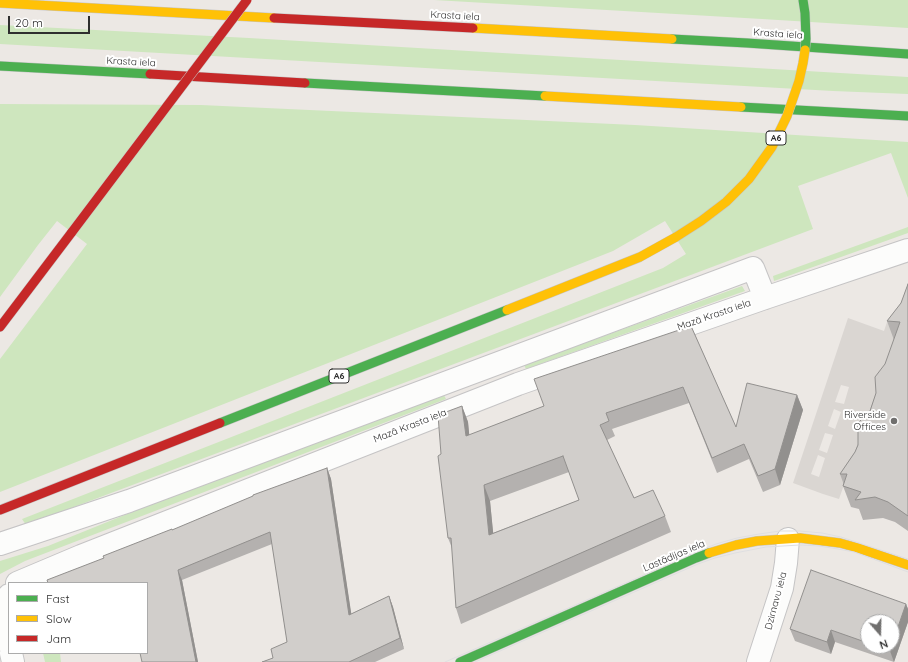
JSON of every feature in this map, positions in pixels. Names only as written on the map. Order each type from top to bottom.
[{"type":"main road","points":[[0,327],[247,0]]},
{"type":"main road","name":"A6","points":[[0,510],[633,260],[702,221],[726,202],[749,179],[772,147],[787,116],[799,81],[803,63],[806,39],[803,0]]},
{"type":"main road","name":"Krasta iela","points":[[0,3],[747,42],[908,54]]},
{"type":"main road","name":"Krasta iela","points":[[0,66],[908,116]]},
{"type":"main road","name":"Lastādijas iela","points":[[460,662],[696,558],[736,545],[788,538],[840,542],[908,565]]},
{"type":"street","name":"Mazā Krasta iela","points":[[19,582],[81,556],[518,384],[908,250]]},
{"type":"street","name":"Mazā Krasta iela","points":[[0,544],[129,501],[753,268],[765,298]]},
{"type":"street","name":"Dzirnavu iela","points":[[758,662],[782,588],[788,538]]},
{"type":"street","points":[[8,596],[0,607],[8,640]]},
{"type":"green space","points":[[434,0],[908,0],[908,28],[762,19]]},
{"type":"green space","points":[[0,25],[249,38],[908,77],[908,94],[0,44]]},
{"type":"green space","points":[[0,104],[201,105],[635,125],[908,142],[908,198],[891,153],[798,186],[813,229],[26,525],[22,519],[663,268],[686,254],[665,221],[613,251],[0,492],[0,359],[87,244],[57,221],[0,297]]},
{"type":"green space","points":[[908,227],[908,233],[774,281],[773,276]]},
{"type":"green space","points":[[742,286],[745,291],[526,369],[524,365]]},
{"type":"green space","points":[[443,393],[446,399],[25,561],[0,574],[0,561],[48,546],[137,510]]},
{"type":"green space","points":[[43,654],[60,654],[61,662],[45,662]]},
{"type":"shaded area","points":[[848,318],[884,331],[887,322],[899,327],[839,499],[793,483]],"holes":[[[841,385],[849,387],[844,404],[835,402]],[[834,409],[841,412],[835,429],[828,426]],[[825,433],[833,435],[827,453],[819,450]],[[818,455],[825,458],[819,477],[811,474]]]},
{"type":"building","name":"Riverside Offices","points":[[908,284],[908,516],[888,502],[875,497],[855,500],[861,492],[843,486],[847,474],[840,474],[858,445],[858,423],[870,411],[876,393],[875,377],[885,364],[900,322],[887,321],[901,303]]},
{"type":"building","points":[[691,326],[736,427],[747,383],[797,395],[775,469],[758,476],[744,444],[712,458],[683,387],[606,413],[609,421],[600,425],[634,498],[653,490],[665,516],[456,608],[451,538],[448,538],[438,456],[441,454],[438,415],[462,406],[466,436],[544,406],[534,379]],"holes":[[[563,456],[579,500],[489,535],[484,485]]]},
{"type":"building","points":[[327,468],[349,615],[389,596],[400,638],[349,662],[262,662],[273,658],[271,649],[287,642],[270,532],[178,570],[196,662],[142,662],[140,654],[148,654],[148,582],[48,582],[47,580],[104,558],[103,556],[172,530],[253,495]]},
{"type":"building","points":[[811,570],[906,604],[900,621],[900,614],[860,614],[860,640],[831,630],[827,642],[790,629]]},
{"type":"tram line","points":[[445,662],[694,553],[716,544],[737,538],[780,531],[822,533],[841,537],[908,559]]},
{"type":"tram line","points":[[475,662],[698,564],[735,553],[766,547],[800,545],[819,546],[854,552],[908,572]]},
{"type":"traffic: fast","points":[[803,0],[805,13],[805,50]]},
{"type":"traffic: fast","points":[[672,39],[908,54]]},
{"type":"traffic: fast","points":[[0,66],[150,74]]},
{"type":"traffic: fast","points":[[305,83],[545,96]]},
{"type":"traffic: fast","points":[[741,107],[908,116]]},
{"type":"traffic: fast","points":[[220,423],[507,310]]},
{"type":"traffic: fast","points":[[460,662],[709,553]]},
{"type":"traffic: slow","points":[[0,3],[274,18]]},
{"type":"traffic: slow","points":[[473,28],[672,39]]},
{"type":"traffic: slow","points":[[676,237],[701,221],[726,202],[749,179],[772,147],[787,116],[799,81],[805,50]]},
{"type":"traffic: slow","points":[[545,96],[741,107]]},
{"type":"traffic: slow","points":[[507,310],[640,257],[676,237]]},
{"type":"traffic: slow","points":[[709,553],[736,545],[757,541],[800,538],[840,543],[908,565]]},
{"type":"traffic: jam","points":[[72,232],[247,0]]},
{"type":"traffic: jam","points":[[274,18],[473,28]]},
{"type":"traffic: jam","points":[[150,74],[305,83]]},
{"type":"traffic: jam","points":[[0,327],[72,232]]},
{"type":"traffic: jam","points":[[0,510],[220,423]]},
{"type":"place","name":"Riverside Offices","points":[[894,421]]}]
